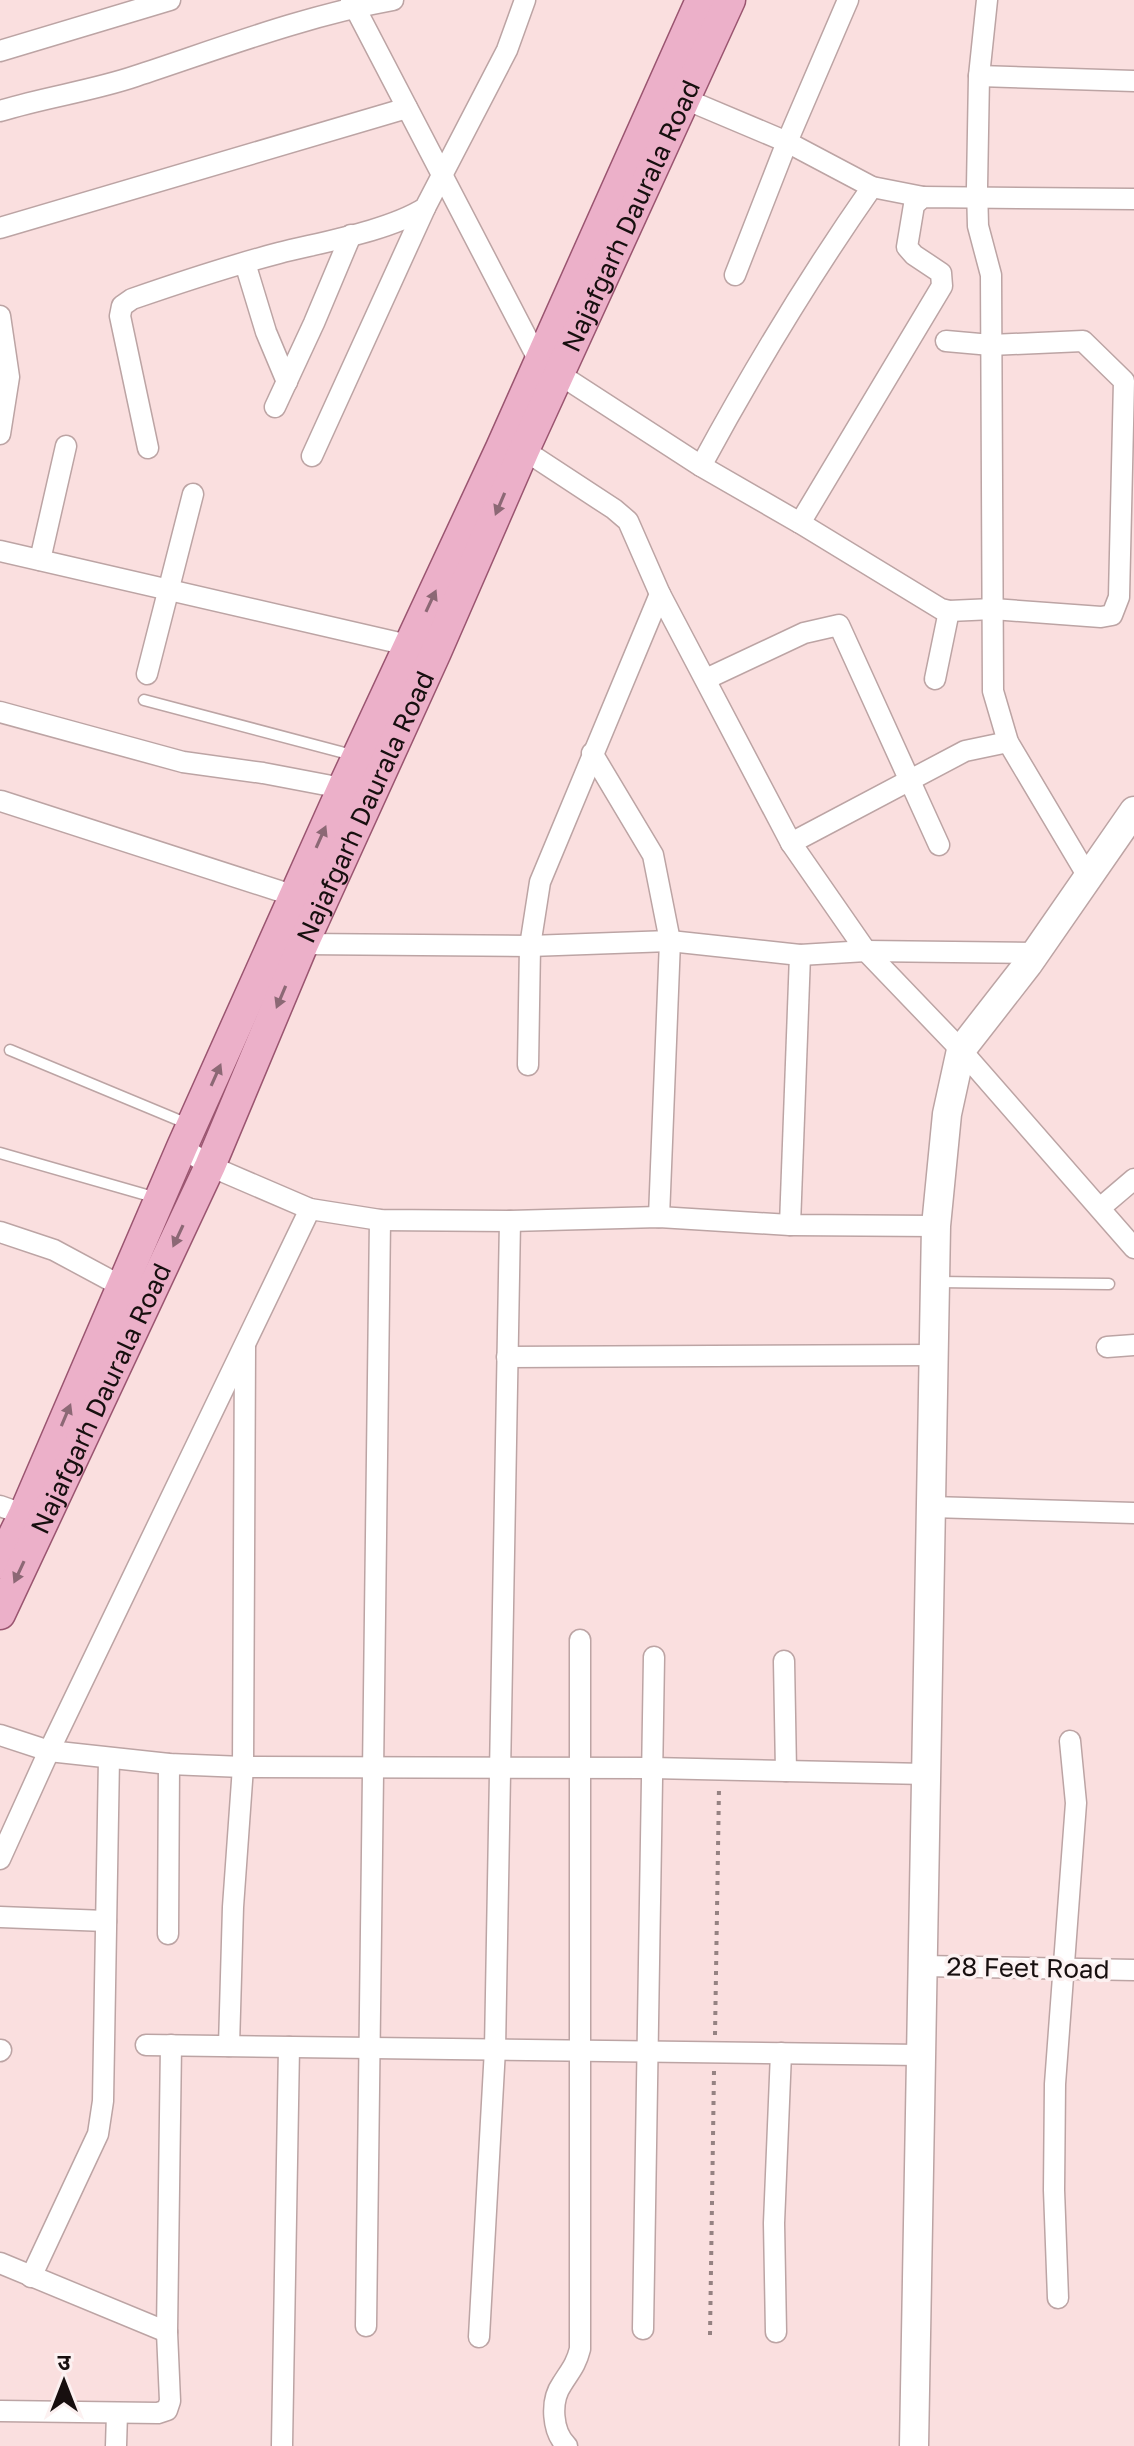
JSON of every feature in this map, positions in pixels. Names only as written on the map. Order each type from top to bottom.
[{"type":"main road","name":"Najafgarh Daurala Road","points":[[0,1614],[22,1514],[210,1166],[423,649],[550,368],[701,0]]},
{"type":"main road","name":"Najafgarh Daurala Road","points":[[0,1563],[342,788],[357,756],[423,649],[524,450],[550,368],[685,99],[730,0]]},
{"type":"street","points":[[0,51],[170,0]]},
{"type":"street","points":[[0,111],[134,77],[353,4],[393,0]]},
{"type":"street","points":[[312,456],[425,208],[507,50],[525,0]]},
{"type":"street","points":[[735,275],[787,142],[848,0]]},
{"type":"street","points":[[987,0],[979,76],[978,226],[991,275],[993,691],[1008,742],[1087,875]]},
{"type":"street","points":[[353,4],[442,178],[550,368],[701,466],[924,600],[949,611],[993,609],[1101,617],[1112,615],[1119,597],[1124,381],[1083,341],[991,345],[946,341]]},
{"type":"street","points":[[979,76],[1134,81]]},
{"type":"street","points":[[685,99],[787,142],[872,187],[923,197],[1134,199]]},
{"type":"street","points":[[0,228],[407,108]]},
{"type":"street","points":[[701,466],[811,274],[872,187]]},
{"type":"street","points":[[800,523],[939,294],[943,279],[941,273],[907,247],[914,205],[923,197]]},
{"type":"street","points":[[148,448],[120,316],[122,306],[132,299],[176,283],[351,235],[400,220],[425,208]]},
{"type":"street","points":[[275,407],[351,235]]},
{"type":"street","points":[[245,263],[266,332],[287,382]]},
{"type":"street","points":[[0,316],[9,377],[0,434]]},
{"type":"street","points":[[40,560],[66,446]]},
{"type":"street","points":[[524,450],[628,521],[660,594],[791,843],[866,951],[961,1050],[1134,1248]]},
{"type":"street","points":[[147,674],[193,494]]},
{"type":"street","points":[[0,551],[423,649]]},
{"type":"street","points":[[528,1065],[530,946],[540,882],[660,594]]},
{"type":"street","points":[[935,679],[949,611]]},
{"type":"street","points":[[706,679],[804,633],[839,625],[939,845]]},
{"type":"street","points":[[0,712],[183,762],[342,788]]},
{"type":"street","points":[[791,843],[965,751],[1008,742]]},
{"type":"street","points":[[592,753],[653,855],[670,941],[659,1217]]},
{"type":"street","points":[[1,801],[295,896]]},
{"type":"street","points":[[914,2446],[936,1226],[947,1114],[961,1050],[1035,953],[1134,811]]},
{"type":"street","points":[[303,944],[530,946],[670,941],[800,955],[866,951],[1035,953]]},
{"type":"street","points":[[790,1225],[800,955]]},
{"type":"street","points":[[187,1137],[210,1166],[310,1209],[380,1220],[659,1217],[790,1225],[936,1226]]},
{"type":"street","points":[[1100,1208],[1134,1179]]},
{"type":"street","points":[[0,1859],[310,1209]]},
{"type":"street","points":[[366,2326],[380,1220]]},
{"type":"street","points":[[479,2337],[495,2049],[510,1221]]},
{"type":"street","points":[[0,1232],[54,1250],[121,1286]]},
{"type":"street","points":[[229,2046],[233,1907],[243,1767],[246,1339]]},
{"type":"street","points":[[1107,1347],[1134,1345]]},
{"type":"street","points":[[507,1357],[934,1355]]},
{"type":"street","points":[[931,1507],[1134,1513]]},
{"type":"street","points":[[567,2446],[559,2439],[555,2415],[556,2396],[561,2384],[573,2372],[580,2349],[580,1640]]},
{"type":"street","points":[[643,2329],[654,1657]]},
{"type":"street","points":[[784,1661],[786,1771]]},
{"type":"street","points":[[0,1735],[49,1751],[169,1764],[926,1774]]},
{"type":"street","points":[[1058,2298],[1054,2190],[1055,2084],[1076,1803],[1070,1741]]},
{"type":"street","points":[[31,2277],[98,2134],[103,2101],[109,1758]]},
{"type":"street","points":[[168,1934],[169,1764]]},
{"type":"street","points":[[0,1917],[106,1921]]},
{"type":"street","name":"28 Feet Road","points":[[923,1966],[1134,1970]]},
{"type":"street","points":[[146,2045],[921,2055]]},
{"type":"street","points":[[0,2411],[158,2413],[167,2410],[170,2401],[167,2332],[171,2045]]},
{"type":"street","points":[[282,2445],[289,2047]]},
{"type":"street","points":[[776,2332],[774,2223],[781,2053]]},
{"type":"street","points":[[0,2263],[167,2332]]},
{"type":"street","points":[[116,2446],[117,2413]]},
{"type":"lane","points":[[144,700],[357,756]]},
{"type":"lane","points":[[10,1050],[187,1137]]},
{"type":"lane","points":[[0,1153],[159,1199]]},
{"type":"lane","points":[[935,1282],[1109,1284]]}]
